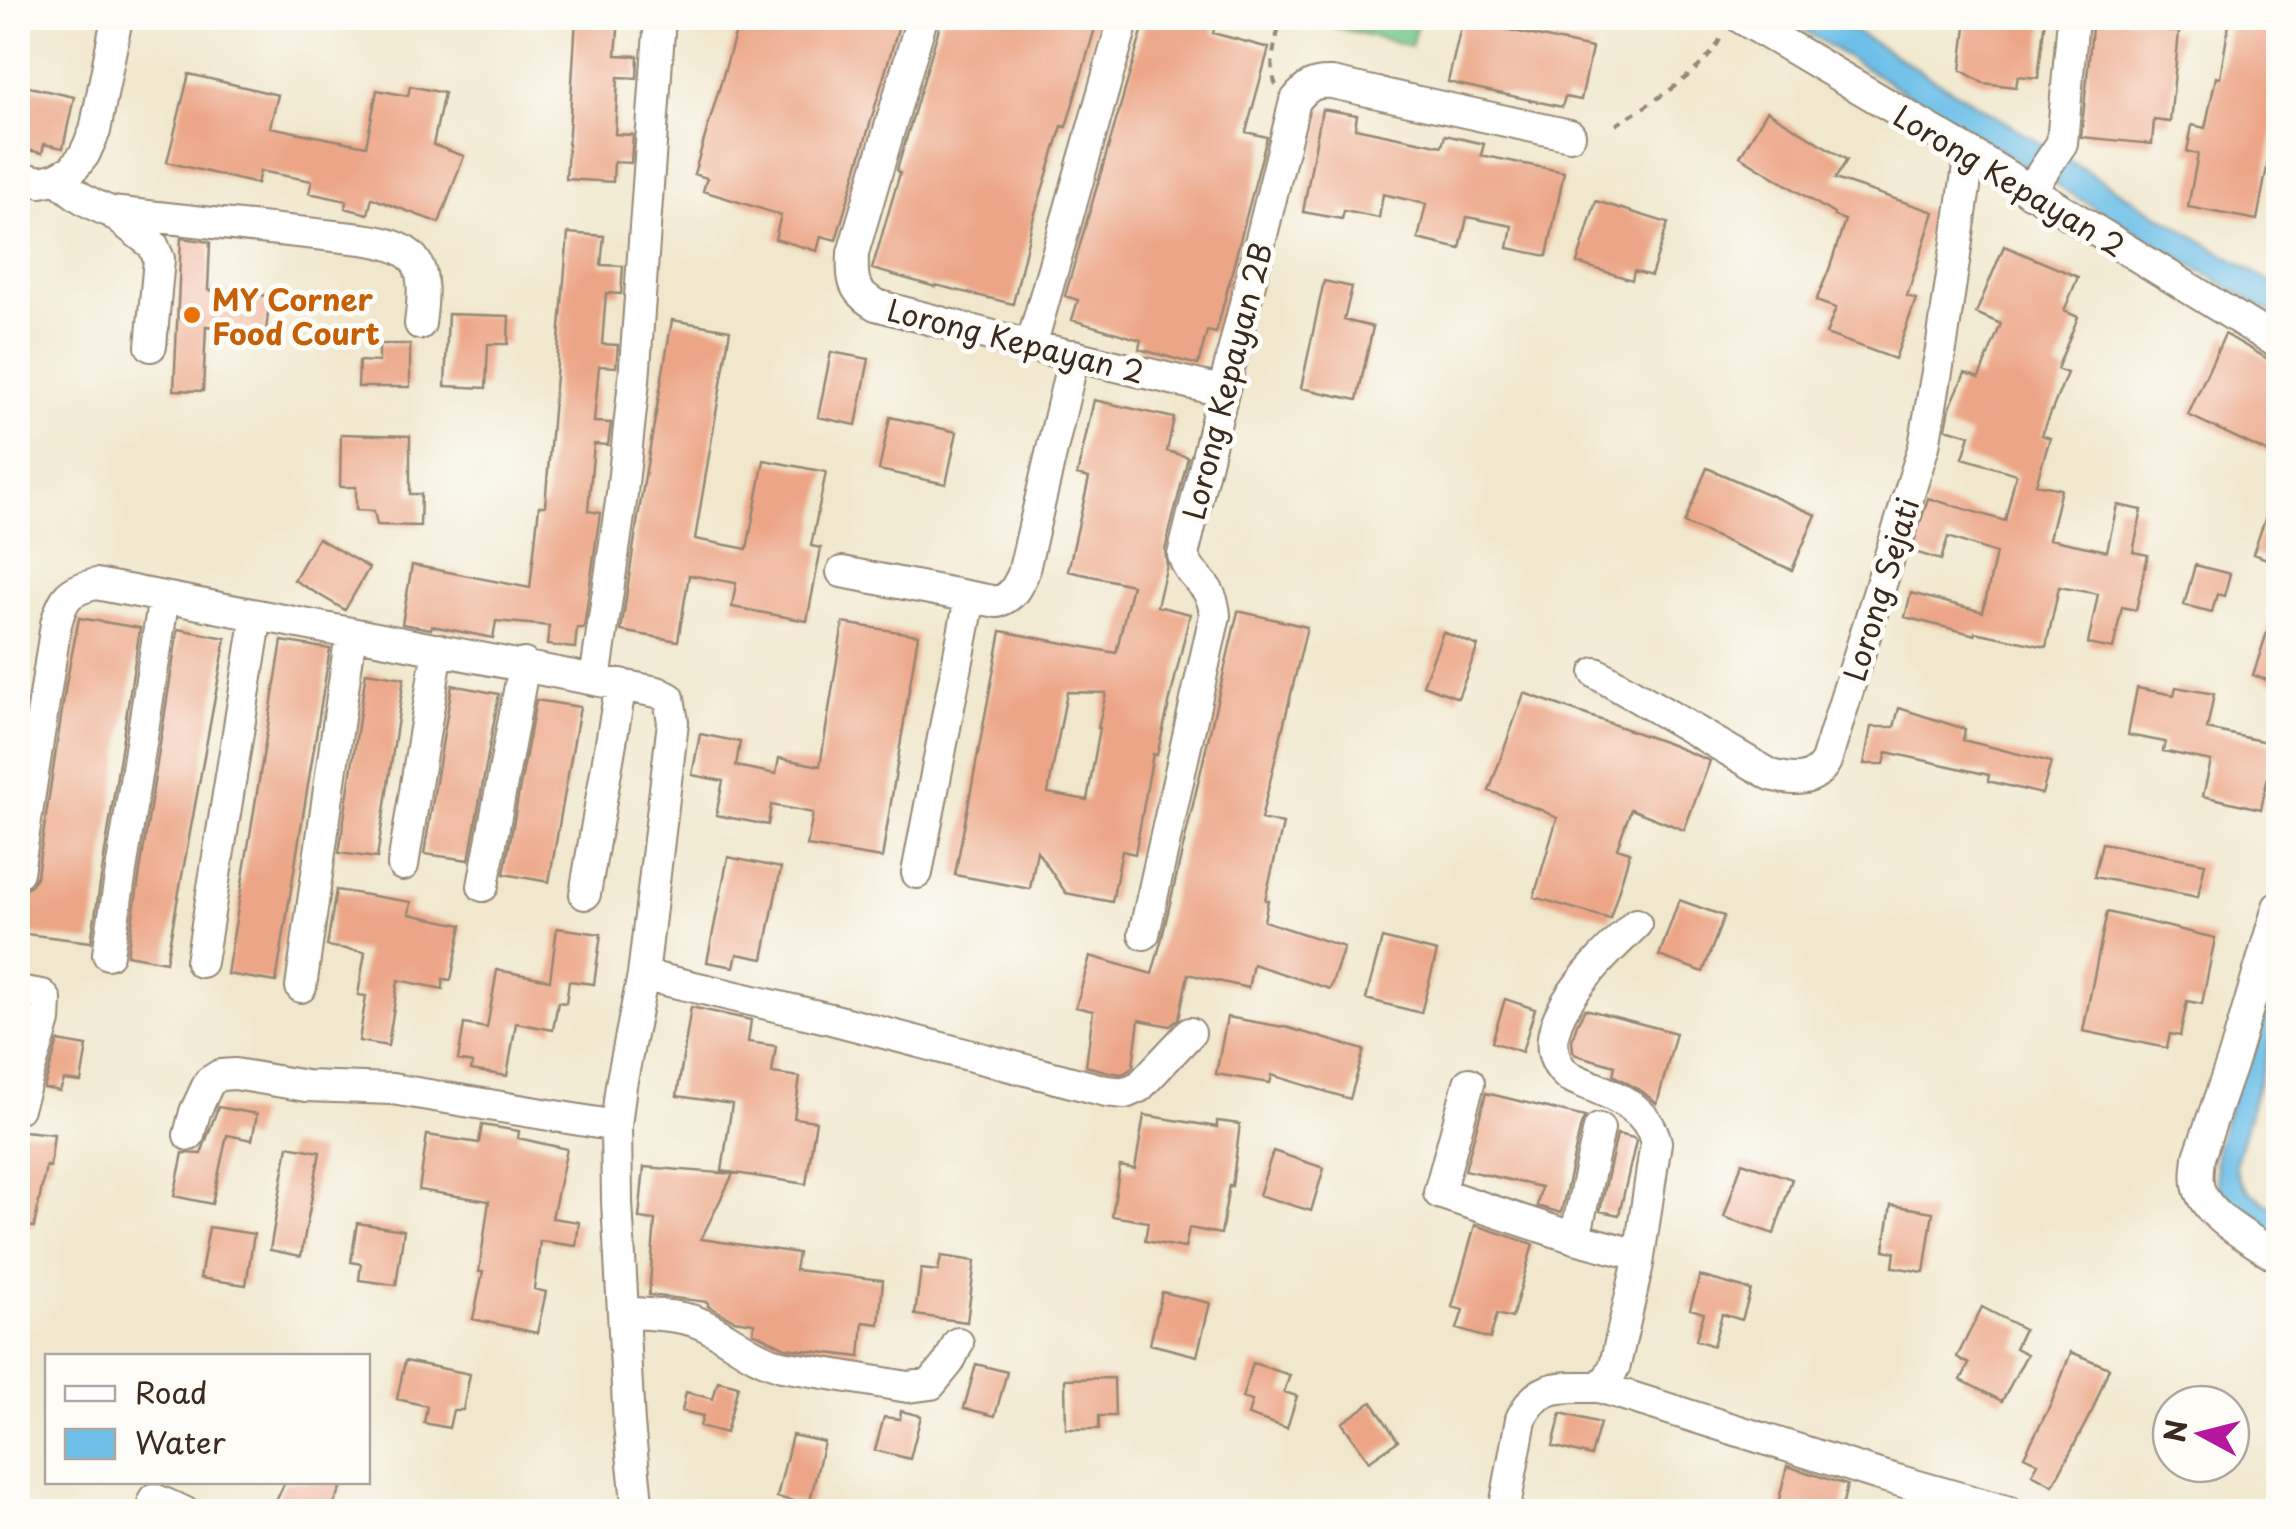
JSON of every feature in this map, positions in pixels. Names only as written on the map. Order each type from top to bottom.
[{"type":"street","points":[[18,177],[41,182],[56,178],[72,170],[84,155],[94,131],[117,18]]},
{"type":"street","points":[[585,894],[634,381],[660,18]]},
{"type":"street","name":"Lorong Kepayan 2","points":[[922,18],[853,254],[854,285],[862,297],[876,305],[1031,346],[1222,391]]},
{"type":"street","points":[[1031,346],[1124,18]]},
{"type":"street","points":[[2034,186],[2062,142],[2073,18]]},
{"type":"street","name":"Lorong Kepayan 2","points":[[1732,23],[2034,186],[2278,343]]},
{"type":"street","points":[[1294,101],[1306,86],[1332,82],[1570,135]]},
{"type":"street","name":"Lorong Kepayan 2B","points":[[1144,934],[1215,615],[1210,591],[1187,568],[1184,555],[1294,101]]},
{"type":"street","name":"Lorong Sejati","points":[[1596,673],[1771,775],[1791,780],[1820,772],[1924,446],[1970,153]]},
{"type":"street","points":[[56,178],[73,194],[111,212],[154,245],[159,259],[152,346]]},
{"type":"street","points":[[111,212],[383,242],[409,255],[422,273],[420,324]]},
{"type":"street","points":[[842,572],[970,598],[997,602],[1009,598],[1023,574],[1074,355]]},
{"type":"street","points":[[18,872],[60,606],[78,588],[96,584],[524,664],[669,698],[673,722],[643,976],[616,1126],[629,1424],[638,1512]]},
{"type":"street","points":[[108,954],[164,598]]},
{"type":"street","points":[[917,872],[970,598]]},
{"type":"street","points":[[200,962],[257,615]]},
{"type":"street","points":[[301,987],[351,633]]},
{"type":"street","points":[[403,864],[438,649]]},
{"type":"street","points":[[483,886],[524,664]]},
{"type":"street","points":[[2278,907],[2199,1157],[2197,1174],[2200,1189],[2215,1214],[2278,1257]]},
{"type":"street","points":[[1599,1387],[1615,1365],[1639,1255],[1656,1142],[1647,1119],[1636,1108],[1560,1069],[1552,1028],[1596,964],[1636,924]]},
{"type":"street","points":[[643,976],[1106,1091],[1139,1088],[1190,1034]]},
{"type":"street","points":[[18,991],[42,995],[47,1010],[18,1108]]},
{"type":"street","points":[[190,1135],[194,1112],[209,1082],[220,1075],[235,1074],[306,1086],[392,1089],[616,1126]]},
{"type":"street","points":[[1469,1083],[1439,1193],[1639,1255]]},
{"type":"street","points":[[1575,1238],[1600,1130]]},
{"type":"street","points":[[624,1312],[693,1320],[766,1362],[908,1387],[931,1384],[958,1343]]},
{"type":"street","points":[[1504,1512],[1521,1420],[1534,1397],[1554,1387],[1599,1387],[1879,1476],[2010,1512]]},
{"type":"street","points":[[154,1498],[184,1512]]},
{"type":"path","points":[[1281,18],[1273,80],[1294,101]]},
{"type":"path","points":[[1616,125],[1712,55],[1732,23]]},
{"type":"green space","points":[[1299,18],[1418,18],[1411,46]]},
{"type":"water","points":[[1784,18],[1833,18],[2278,287],[2278,316],[2058,186]]},
{"type":"water","points":[[2278,940],[2278,1014],[2235,1165],[2245,1187],[2278,1210],[2278,1237],[2228,1204],[2217,1182],[2216,1167],[2217,1147]]},
{"type":"building","points":[[576,18],[619,18],[616,55],[638,56],[637,78],[618,77],[615,134],[633,135],[631,163],[614,162],[613,182],[566,179]]},
{"type":"building","points":[[740,18],[901,18],[836,240],[821,236],[817,251],[775,239],[781,215],[703,191],[707,178],[694,174]]},
{"type":"building","points":[[942,18],[1098,18],[1032,223],[1013,304],[872,269]]},
{"type":"building","points":[[1146,18],[1217,18],[1213,33],[1269,48],[1246,132],[1267,137],[1216,333],[1207,331],[1198,365],[1139,349],[1141,340],[1072,320],[1078,300],[1065,296]]},
{"type":"building","points":[[1463,18],[1502,18],[1500,28],[1592,48],[1581,100],[1565,97],[1562,107],[1448,82]]},
{"type":"building","points":[[1967,18],[2045,18],[2038,78],[2018,76],[2016,87],[1983,83],[1961,70]]},
{"type":"building","points":[[2093,18],[2170,18],[2168,31],[2179,32],[2170,122],[2154,120],[2152,144],[2081,137]]},
{"type":"building","points":[[2230,18],[2278,18],[2278,109],[2257,220],[2188,207],[2198,154],[2187,152],[2192,125],[2205,128],[2216,77],[2220,78]]},
{"type":"building","points":[[189,74],[278,95],[270,127],[366,146],[377,90],[408,96],[410,86],[444,93],[433,145],[464,156],[439,223],[372,198],[368,214],[345,208],[347,201],[309,193],[312,181],[260,171],[257,184],[167,162]]},
{"type":"building","points":[[25,86],[74,97],[63,148],[44,144],[42,153],[18,148],[18,118]]},
{"type":"building","points":[[1322,109],[1357,115],[1355,128],[1442,146],[1445,135],[1484,144],[1481,155],[1564,172],[1547,256],[1508,248],[1512,226],[1467,217],[1460,249],[1418,239],[1426,204],[1383,194],[1379,218],[1344,211],[1342,219],[1303,212]]},
{"type":"building","points":[[1767,111],[1847,160],[1835,179],[1934,212],[1907,296],[1916,299],[1895,359],[1826,334],[1836,308],[1816,301],[1845,220],[1740,156]]},
{"type":"building","points":[[1596,201],[1668,223],[1651,276],[1634,271],[1632,280],[1577,263]]},
{"type":"building","points":[[568,233],[604,236],[601,265],[623,266],[621,294],[606,293],[602,344],[618,345],[616,367],[599,366],[594,422],[611,423],[608,445],[594,444],[588,511],[600,513],[584,628],[577,628],[575,648],[547,645],[549,626],[496,621],[493,638],[402,624],[412,565],[530,588],[539,506],[545,506]]},
{"type":"building","name":"MY Corner Food Court","points":[[181,238],[210,242],[208,290],[270,296],[266,332],[206,326],[203,391],[174,390]]},
{"type":"building","points":[[2004,246],[2078,277],[2064,311],[2078,317],[2057,369],[2067,373],[2042,435],[2050,438],[2036,484],[2061,489],[2049,539],[2107,551],[2117,505],[2142,510],[2133,552],[2148,555],[2136,610],[2122,607],[2113,649],[2088,644],[2098,594],[2059,587],[2046,647],[1975,635],[1905,617],[1911,593],[1983,612],[1996,553],[1948,537],[1941,560],[1911,551],[1928,498],[2005,521],[2016,474],[1963,458],[1970,435],[1946,428],[1950,407],[1965,373],[1979,378],[2001,324],[1976,313]]},
{"type":"building","points":[[1324,281],[1352,287],[1344,320],[1373,327],[1357,400],[1301,388]]},
{"type":"building","points":[[448,314],[509,316],[508,344],[488,344],[486,388],[445,386]]},
{"type":"building","points":[[672,320],[730,330],[695,539],[747,549],[764,460],[826,472],[811,546],[821,548],[807,621],[732,607],[736,583],[689,575],[678,641],[621,631]]},
{"type":"building","points":[[2225,334],[2278,362],[2278,438],[2271,454],[2188,415]]},
{"type":"building","points":[[379,344],[410,344],[410,387],[358,387],[359,361],[379,362]]},
{"type":"building","points":[[831,352],[869,359],[856,425],[818,417]]},
{"type":"building","points":[[1094,400],[1174,418],[1167,451],[1188,457],[1165,550],[1167,565],[1157,606],[1190,614],[1157,755],[1153,754],[1135,854],[1122,851],[1112,902],[1066,893],[1037,851],[1030,889],[955,875],[1001,631],[1116,653],[1132,585],[1068,571],[1089,478],[1077,475]],"holes":[[[1067,692],[1106,693],[1087,800],[1048,793]]]},
{"type":"building","points":[[890,417],[957,432],[946,484],[879,470]]},
{"type":"building","points":[[341,434],[410,436],[410,494],[421,494],[420,526],[377,525],[374,511],[356,510],[356,487],[340,487]]},
{"type":"building","points":[[1707,468],[1816,515],[1792,570],[1684,523]]},
{"type":"building","points":[[2278,490],[2278,563],[2253,554]]},
{"type":"building","points":[[318,538],[369,568],[345,610],[294,580]]},
{"type":"building","points":[[2195,565],[2230,574],[2224,596],[2217,594],[2212,612],[2184,605]]},
{"type":"building","points":[[2275,608],[2278,609],[2278,684],[2253,675]]},
{"type":"building","points":[[1238,611],[1307,627],[1261,819],[1283,824],[1265,900],[1264,921],[1344,947],[1330,989],[1253,964],[1248,988],[1188,974],[1179,1019],[1170,1026],[1139,1020],[1133,1066],[1128,1071],[1122,1074],[1086,1066],[1093,1011],[1076,1007],[1090,956],[1152,974]]},
{"type":"building","points":[[79,618],[140,628],[91,942],[18,933],[24,890],[37,875]]},
{"type":"building","points":[[843,623],[918,635],[882,858],[807,846],[813,813],[771,805],[768,825],[716,815],[723,781],[692,775],[700,734],[740,742],[736,766],[776,774],[779,758],[820,766]]},
{"type":"building","points":[[178,629],[226,638],[166,962],[127,955]]},
{"type":"building","points":[[1443,632],[1478,646],[1458,698],[1423,685]]},
{"type":"building","points":[[282,641],[330,649],[276,982],[227,974]]},
{"type":"building","points":[[366,672],[404,678],[377,858],[339,853]]},
{"type":"building","points":[[452,685],[499,694],[469,860],[424,854]]},
{"type":"building","points":[[2176,687],[2214,694],[2207,729],[2275,744],[2261,809],[2203,796],[2211,761],[2163,751],[2165,742],[2128,735],[2137,688],[2174,695]]},
{"type":"building","points":[[1524,693],[1710,761],[1684,830],[1631,809],[1617,848],[1630,852],[1610,919],[1534,897],[1557,818],[1489,791]]},
{"type":"building","points":[[536,700],[580,707],[549,882],[504,874]]},
{"type":"building","points":[[1899,708],[1965,729],[1963,740],[2051,762],[2042,794],[1988,781],[1989,775],[1887,752],[1884,764],[1864,764],[1871,727],[1894,727]]},
{"type":"building","points":[[2102,843],[2205,863],[2198,897],[2094,877]]},
{"type":"building","points":[[728,857],[781,868],[763,959],[737,954],[734,967],[707,962]]},
{"type":"building","points":[[336,890],[411,902],[409,914],[462,925],[451,980],[443,979],[443,989],[398,980],[388,1046],[359,1041],[366,996],[358,995],[365,952],[327,946]]},
{"type":"building","points":[[1679,900],[1724,916],[1703,972],[1659,956]]},
{"type":"building","points":[[2107,912],[2215,938],[2202,1004],[2187,1001],[2180,1036],[2170,1034],[2167,1048],[2083,1031]]},
{"type":"building","points":[[557,928],[601,934],[594,984],[569,981],[566,1003],[558,1002],[553,1030],[516,1023],[507,1076],[471,1070],[472,1063],[458,1060],[464,1024],[487,1028],[497,970],[550,980]]},
{"type":"building","points":[[1382,938],[1437,952],[1421,1013],[1366,999]]},
{"type":"building","points":[[1505,999],[1535,1009],[1522,1052],[1492,1042]]},
{"type":"building","points":[[691,1007],[751,1020],[748,1042],[776,1046],[772,1073],[800,1077],[794,1118],[816,1121],[806,1184],[722,1171],[732,1104],[677,1096]]},
{"type":"building","points":[[1585,1009],[1676,1033],[1657,1104],[1613,1075],[1615,1066],[1576,1055],[1572,1040]]},
{"type":"building","points":[[1227,1017],[1289,1028],[1364,1050],[1350,1099],[1272,1075],[1270,1083],[1216,1074]]},
{"type":"building","points":[[58,1041],[87,1046],[81,1082],[64,1080],[60,1091],[44,1088]]},
{"type":"building","points":[[1486,1093],[1585,1117],[1561,1213],[1537,1206],[1541,1187],[1465,1170]]},
{"type":"building","points":[[218,1107],[257,1114],[252,1140],[227,1135],[212,1204],[174,1196],[183,1153],[201,1154]]},
{"type":"building","points":[[1144,1115],[1217,1127],[1217,1121],[1240,1124],[1221,1234],[1189,1228],[1185,1248],[1145,1241],[1148,1222],[1112,1216],[1120,1166],[1135,1169]]},
{"type":"building","points":[[482,1125],[519,1131],[518,1138],[567,1149],[552,1218],[579,1222],[576,1246],[540,1241],[534,1289],[546,1292],[537,1333],[473,1319],[483,1272],[479,1272],[489,1201],[419,1190],[427,1135],[479,1143]]},
{"type":"building","points":[[23,1131],[54,1134],[50,1167],[46,1166],[34,1227],[18,1224]]},
{"type":"building","points":[[1617,1134],[1636,1141],[1619,1215],[1600,1211]]},
{"type":"building","points":[[288,1146],[320,1152],[301,1256],[270,1250]]},
{"type":"building","points":[[1273,1151],[1324,1168],[1311,1211],[1259,1195]]},
{"type":"building","points":[[1742,1162],[1792,1179],[1774,1234],[1724,1217]]},
{"type":"building","points":[[644,1167],[733,1174],[701,1239],[798,1253],[795,1270],[883,1280],[879,1324],[863,1322],[860,1357],[786,1348],[753,1332],[754,1323],[734,1320],[708,1306],[708,1302],[649,1295],[655,1220],[639,1218]]},
{"type":"building","points":[[1891,1205],[1933,1212],[1924,1272],[1893,1267],[1895,1252],[1884,1250]]},
{"type":"building","points":[[357,1223],[404,1230],[396,1285],[359,1280],[361,1264],[351,1262]]},
{"type":"building","points":[[1475,1225],[1533,1244],[1512,1318],[1497,1314],[1490,1339],[1457,1329],[1463,1310],[1452,1307]]},
{"type":"building","points":[[209,1227],[254,1234],[246,1285],[200,1278]]},
{"type":"building","points":[[941,1256],[975,1261],[967,1322],[915,1315],[921,1269],[938,1271]]},
{"type":"building","points":[[1700,1276],[1751,1290],[1742,1320],[1722,1314],[1713,1346],[1696,1340],[1704,1313],[1690,1309]]},
{"type":"building","points":[[1162,1292],[1210,1303],[1197,1356],[1150,1344]]},
{"type":"building","points":[[1982,1307],[2024,1329],[2015,1348],[2027,1354],[2002,1401],[1961,1380],[1969,1364],[1957,1357]]},
{"type":"building","points":[[2071,1352],[2109,1368],[2093,1409],[2053,1485],[2032,1474],[2038,1463],[2024,1456],[2051,1404]]},
{"type":"building","points":[[405,1361],[470,1374],[463,1410],[453,1410],[449,1428],[424,1423],[427,1406],[397,1399]]},
{"type":"building","points":[[1253,1363],[1290,1375],[1284,1392],[1297,1396],[1287,1428],[1248,1415],[1252,1401],[1242,1398]]},
{"type":"building","points":[[976,1364],[1007,1372],[995,1416],[964,1408]]},
{"type":"building","points":[[1114,1378],[1115,1416],[1099,1416],[1099,1429],[1066,1429],[1065,1379]]},
{"type":"building","points":[[718,1381],[738,1386],[726,1433],[700,1426],[703,1416],[682,1411],[686,1392],[713,1399]]},
{"type":"building","points":[[1372,1402],[1398,1441],[1369,1461],[1342,1423]]},
{"type":"building","points":[[901,1411],[921,1416],[910,1459],[875,1450],[884,1417],[900,1419]]},
{"type":"building","points":[[1561,1413],[1600,1423],[1591,1456],[1553,1446]]},
{"type":"building","points":[[792,1435],[824,1442],[809,1505],[777,1497]]},
{"type":"building","points":[[1787,1466],[1847,1485],[1841,1512],[1776,1512]]},
{"type":"building","points":[[284,1484],[343,1484],[330,1512],[271,1512]]},
{"type":"place","name":"MY Corner Food Court","points":[[192,315]]}]
